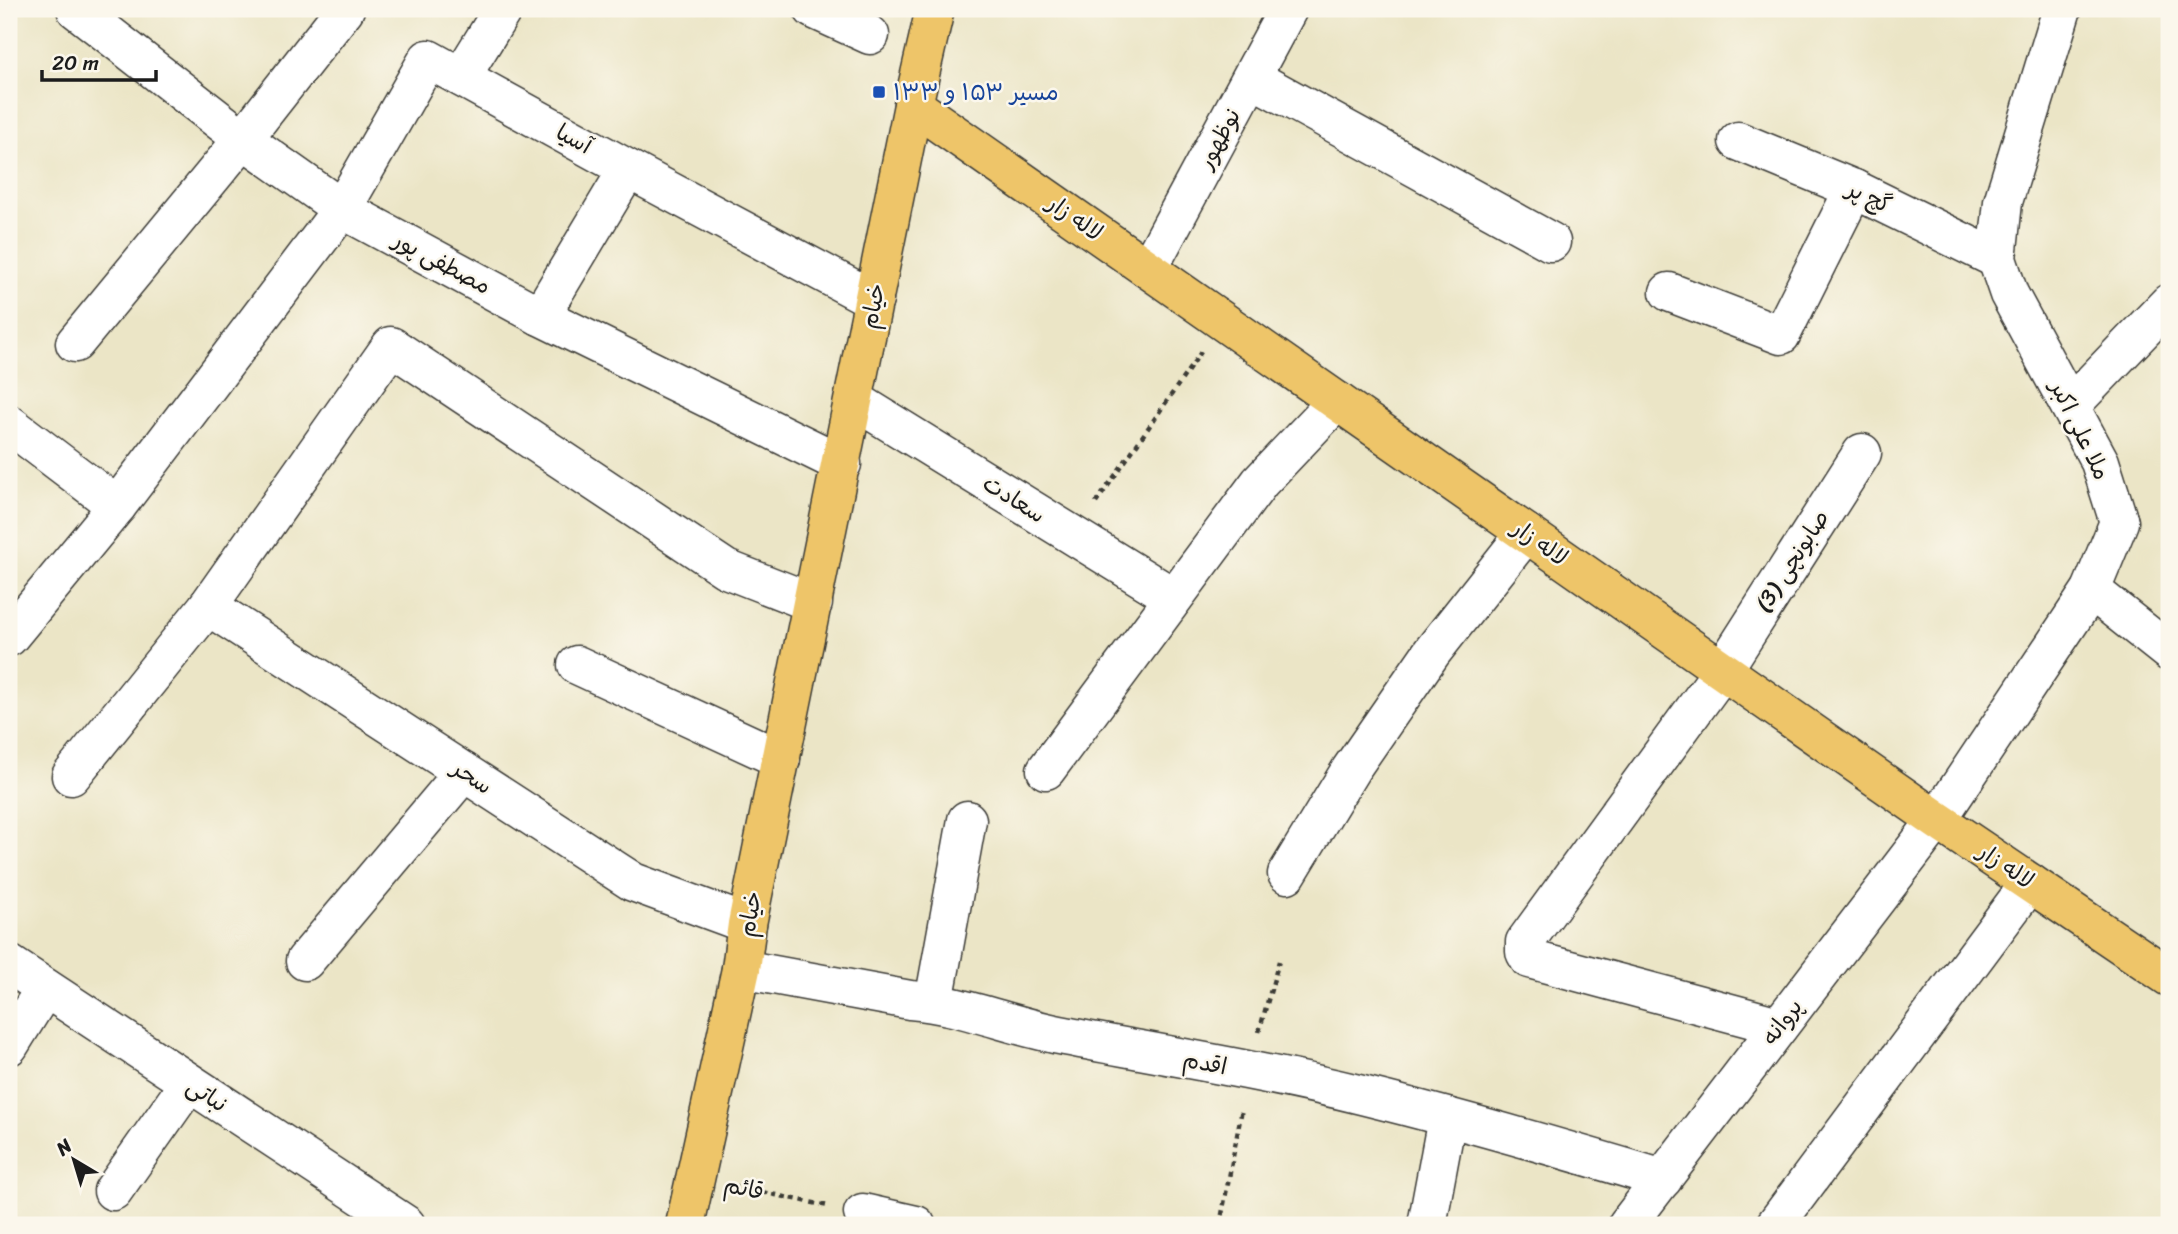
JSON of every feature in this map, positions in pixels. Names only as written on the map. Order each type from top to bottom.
[{"type":"main road","name":"خیام","points":[[685,1225],[741,969],[747,924],[913,105],[935,9]]},
{"type":"main road","name":"لاله زار","points":[[913,105],[1937,820],[2169,977]]},
{"type":"street","name":"مصطفی پور","points":[[76,9],[243,138],[342,209],[540,316],[842,464]]},
{"type":"street","points":[[75,343],[345,9]]},
{"type":"street","points":[[461,77],[503,9]]},
{"type":"street","points":[[813,9],[870,36]]},
{"type":"street","name":"نوظهور","points":[[1148,269],[1288,9]]},
{"type":"street","name":"ملا علی اکبر","points":[[1937,820],[2091,590],[2119,522],[2100,462],[2009,294],[1997,259],[2003,202],[2062,9]]},
{"type":"street","name":"آسیا","points":[[342,209],[428,59],[874,300]]},
{"type":"street","points":[[1252,78],[1551,242]]},
{"type":"street","name":"گچ پر","points":[[1738,141],[1854,189],[1997,259]]},
{"type":"street","points":[[540,316],[628,169]]},
{"type":"street","points":[[1669,292],[1781,335],[1854,189]]},
{"type":"street","points":[[9,637],[117,506],[342,209]]},
{"type":"street","points":[[2070,407],[2169,303]]},
{"type":"street","points":[[71,776],[208,606],[391,346],[726,569],[813,603]]},
{"type":"street","name":"سعادت","points":[[855,400],[1173,597]]},
{"type":"street","points":[[1046,770],[1260,482],[1337,401]]},
{"type":"street","points":[[9,424],[117,506]]},
{"type":"street","name":"صابونچی (3)","points":[[1779,1026],[1529,959],[1525,952],[1525,942],[1723,670],[1862,453]]},
{"type":"street","points":[[1287,874],[1351,769],[1432,652],[1526,533]]},
{"type":"street","points":[[2091,590],[2169,652]]},
{"type":"street","name":"سحر","points":[[208,606],[634,882],[747,924]]},
{"type":"street","points":[[577,665],[781,759]]},
{"type":"street","points":[[305,961],[464,772]]},
{"type":"street","points":[[934,1002],[967,820]]},
{"type":"street","name":"پروانه","points":[[1628,1225],[1937,820]]},
{"type":"street","points":[[1775,1225],[2029,883]]},
{"type":"street","name":"نباتی","points":[[9,964],[406,1225]]},
{"type":"street","name":"اقدم","points":[[741,969],[934,1002],[1037,1031],[1361,1095],[1513,1135],[1663,1179]]},
{"type":"street","points":[[9,1046],[45,988]]},
{"type":"street","points":[[113,1191],[190,1083]]},
{"type":"street","points":[[1427,1225],[1447,1118]]},
{"type":"street","points":[[863,1213],[916,1225]]},
{"type":"path","points":[[1073,536],[1223,321]]},
{"type":"path","name":"قائم","points":[[695,1178],[863,1213]]},
{"type":"place","name":"مسیر ۱۵۳ و ۱۳۳","points":[[879,92]]}]
